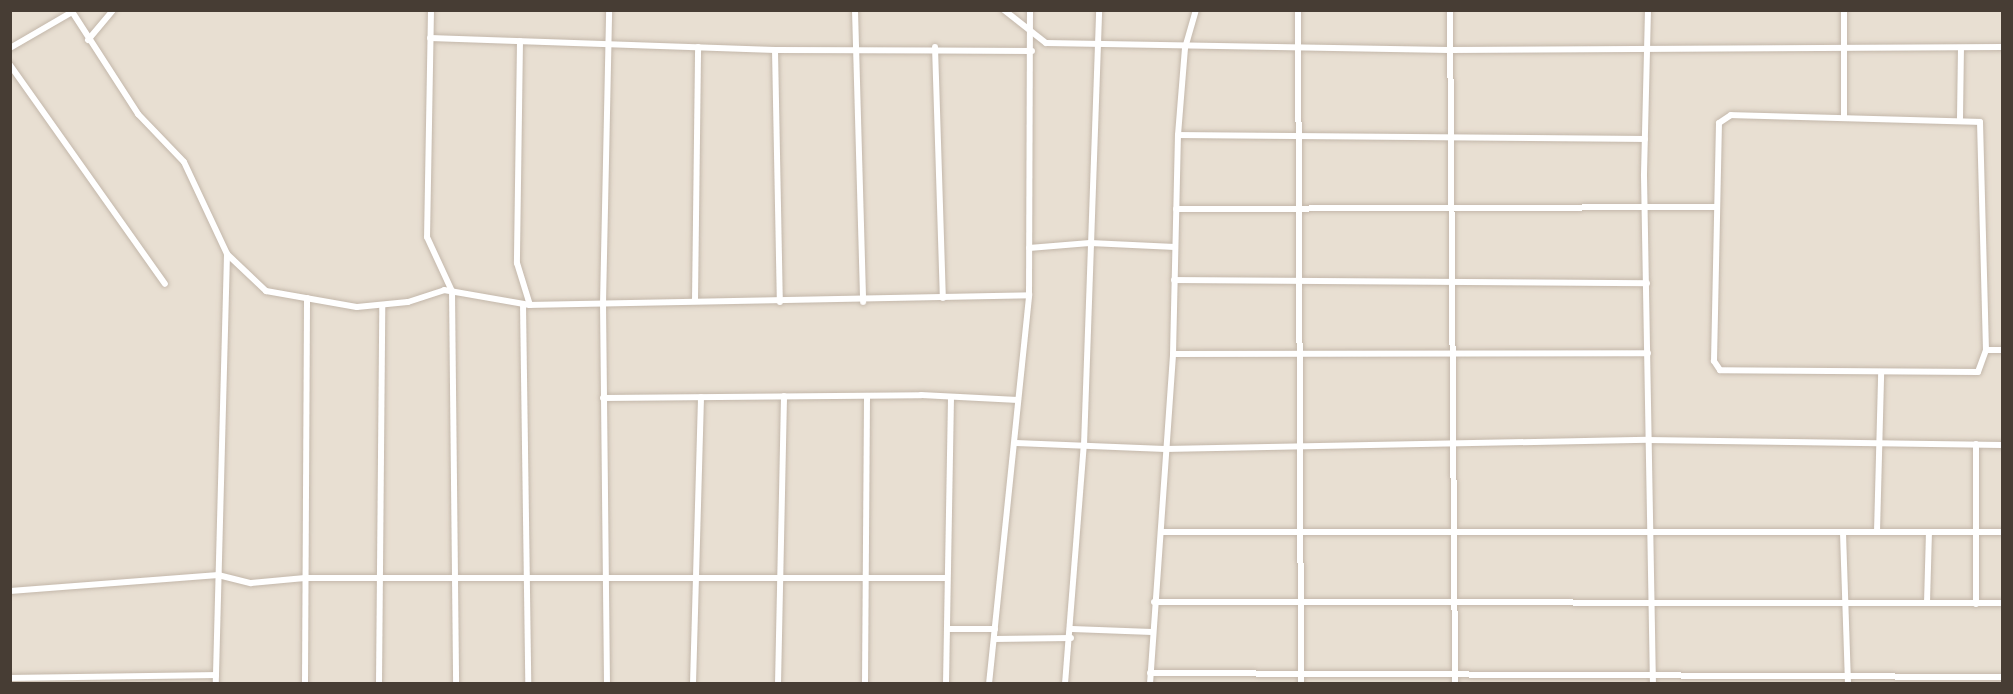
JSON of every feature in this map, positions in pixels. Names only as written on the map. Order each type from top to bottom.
[{"type":"street","points":[[88,40],[113,10]]},
{"type":"street","points":[[431,10],[427,237],[452,291],[457,579],[456,684]]},
{"type":"street","points":[[607,684],[608,581],[603,304],[609,10]]},
{"type":"street","points":[[855,10],[859,48],[863,302]]},
{"type":"street","points":[[1004,10],[1028,33],[1046,43],[1097,43],[1185,48],[1450,50],[1647,47],[1844,50],[2002,47]]},
{"type":"street","points":[[988,684],[1016,442],[1029,295],[1032,51],[1028,33],[1030,10]]},
{"type":"street","points":[[1065,684],[1072,629],[1084,445],[1098,10]]},
{"type":"street","points":[[1150,684],[1173,354],[1178,135],[1185,48],[1196,10]]},
{"type":"street","points":[[1298,10],[1301,684]]},
{"type":"street","points":[[1450,10],[1454,279],[1455,684]]},
{"type":"street","points":[[1648,10],[1645,208],[1653,681]]},
{"type":"street","points":[[1844,10],[1844,117]]},
{"type":"street","points":[[10,48],[72,11],[88,40],[138,114],[184,162],[227,254],[260,288],[357,307],[382,306],[452,291],[527,304],[695,301],[863,302],[1029,295]]},
{"type":"street","points":[[430,38],[775,50],[935,47],[1032,51]]},
{"type":"street","points":[[520,41],[517,263],[527,304],[528,684]]},
{"type":"street","points":[[695,301],[698,47]]},
{"type":"street","points":[[935,47],[943,298]]},
{"type":"street","points":[[1960,118],[1961,48]]},
{"type":"street","points":[[775,50],[780,302]]},
{"type":"street","points":[[10,65],[165,284]]},
{"type":"street","points":[[1974,117],[1983,128],[1986,350],[1984,364],[1970,375],[1720,370],[1714,361],[1715,207],[1719,123],[1724,118],[1960,118],[1974,117]]},
{"type":"street","points":[[1178,135],[1645,139]]},
{"type":"street","points":[[1176,209],[1453,210],[1715,207]]},
{"type":"street","points":[[1029,248],[1090,243],[1175,247]]},
{"type":"street","points":[[216,684],[227,254]]},
{"type":"street","points":[[1174,280],[1454,279],[1647,283]]},
{"type":"street","points":[[305,684],[307,298]]},
{"type":"street","points":[[379,684],[382,306]]},
{"type":"street","points":[[1986,350],[2002,350]]},
{"type":"street","points":[[1173,354],[1648,354]]},
{"type":"street","points":[[1877,532],[1881,374]]},
{"type":"street","points":[[778,684],[784,396]]},
{"type":"street","points":[[603,398],[867,396],[1018,400]]},
{"type":"street","points":[[865,684],[867,396]]},
{"type":"street","points":[[693,684],[701,397]]},
{"type":"street","points":[[946,684],[948,629],[946,578],[951,397]]},
{"type":"street","points":[[1016,442],[1165,449],[1648,440],[2002,445]]},
{"type":"street","points":[[1976,444],[1976,604]]},
{"type":"street","points":[[1161,532],[2002,532]]},
{"type":"street","points":[[1927,603],[1929,532]]},
{"type":"street","points":[[1844,533],[1848,681]]},
{"type":"street","points":[[10,591],[218,576],[251,583],[305,578],[608,581],[866,581],[946,578]]},
{"type":"street","points":[[1154,602],[2002,603]]},
{"type":"street","points":[[948,629],[995,629]]},
{"type":"street","points":[[1072,629],[1152,632]]},
{"type":"street","points":[[994,639],[1071,638]]},
{"type":"street","points":[[1150,673],[1455,674],[1653,681],[1848,681],[2002,677]]},
{"type":"street","points":[[10,678],[216,675]]},
{"type":"shaded area","points":[[11,11],[2002,11],[2002,683],[11,683]]}]
